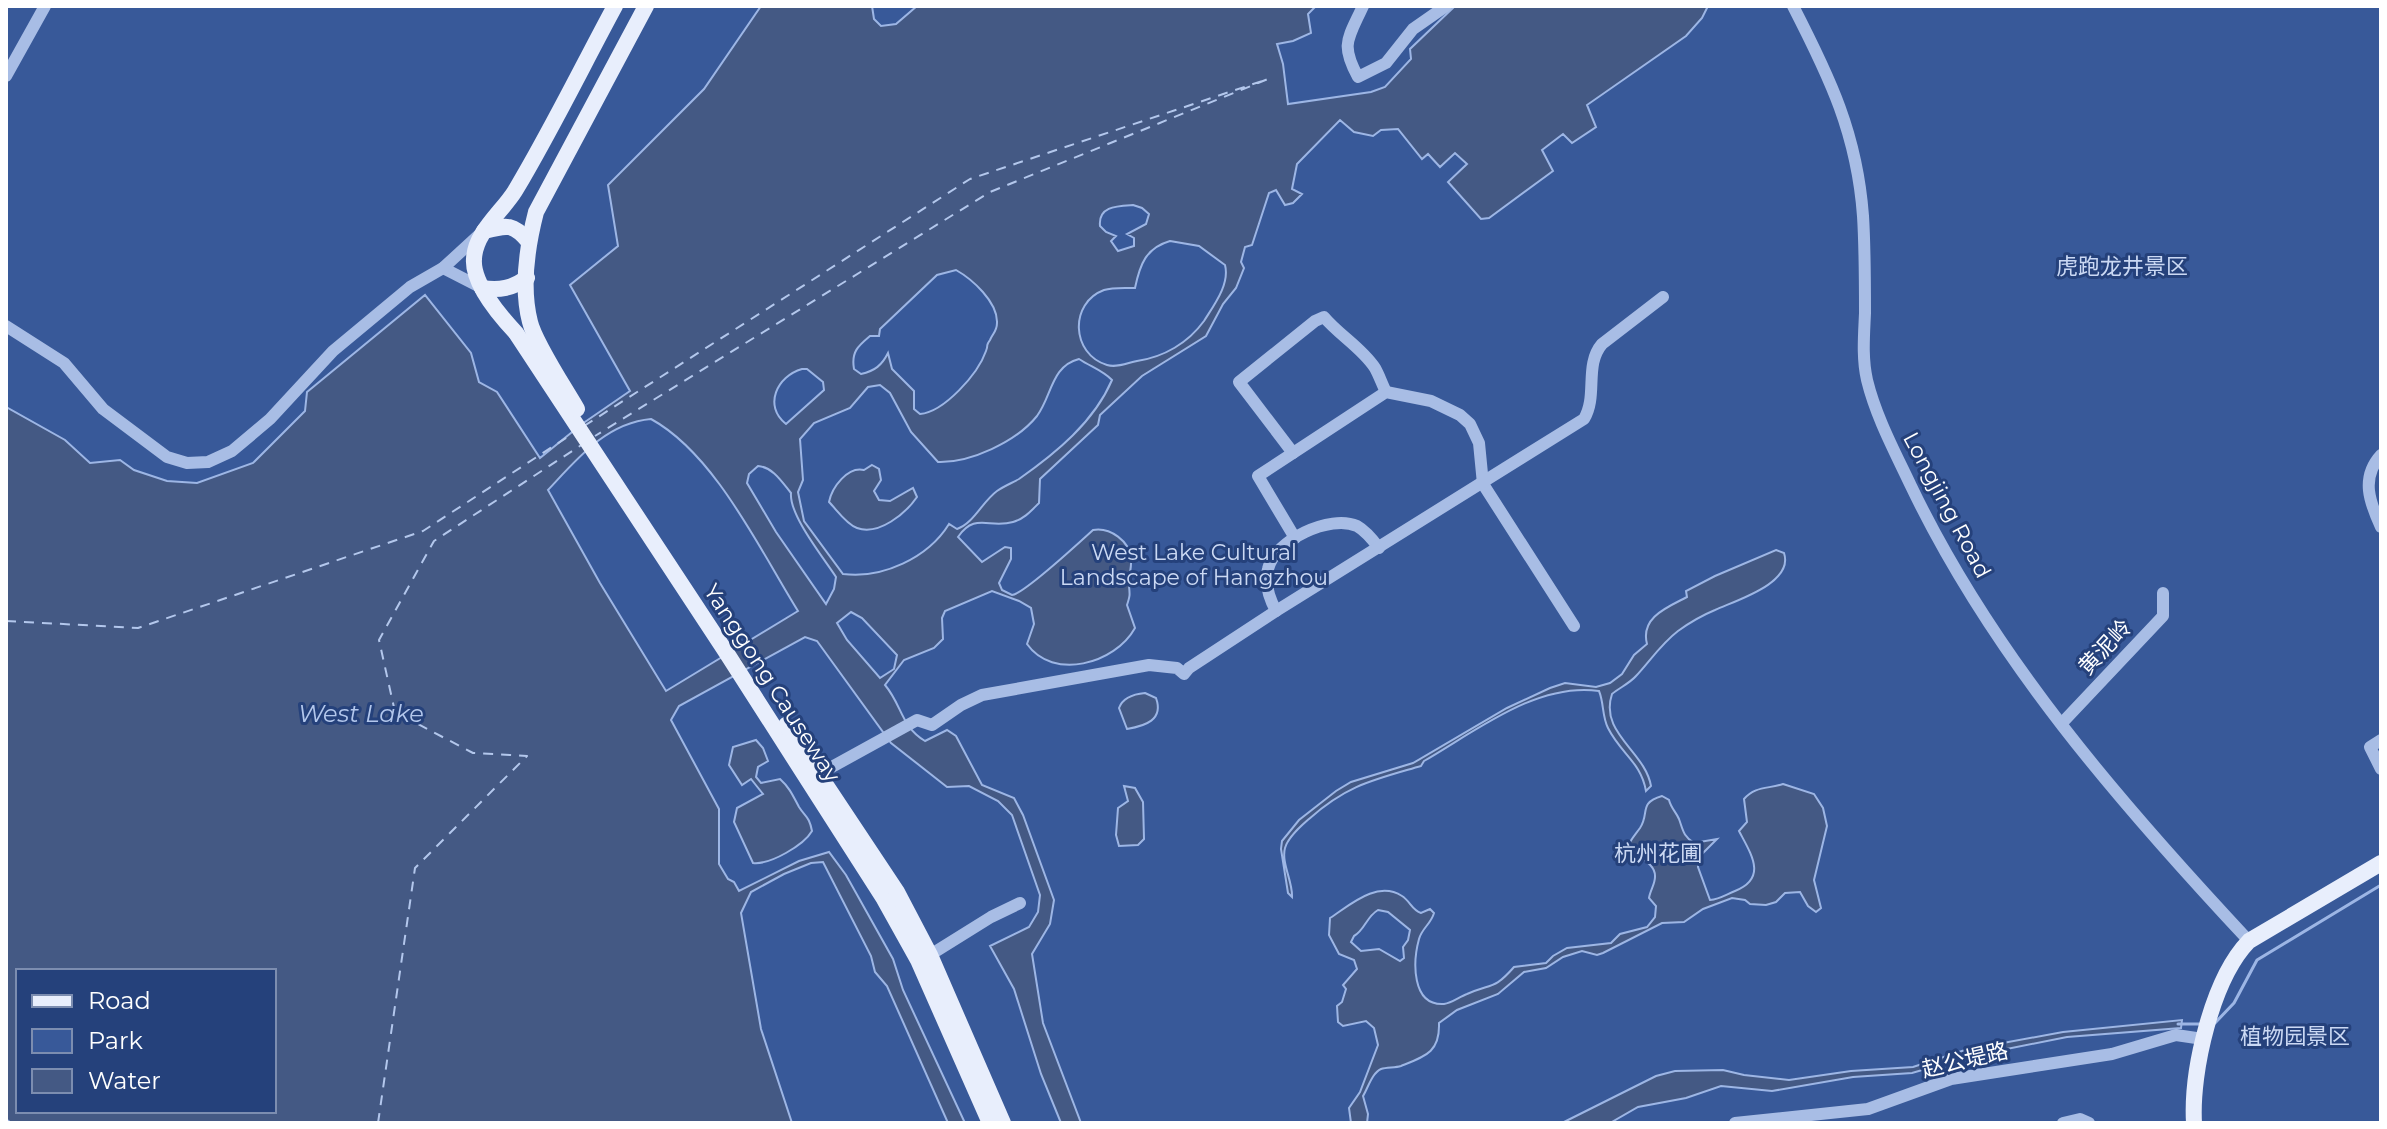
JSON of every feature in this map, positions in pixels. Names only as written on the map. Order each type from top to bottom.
[{"type":"main road","name":"Yanggong Causeway","points":[[615,6],[514,193],[484,231],[473,260],[482,288],[493,308],[516,333],[599,451],[749,679],[846,836],[918,960],[990,1123]]},
{"type":"main road","name":"Yanggong Causeway","points":[[577,418],[530,325],[526,298],[529,242],[536,212],[646,6]]},
{"type":"main road","points":[[484,231],[505,226],[518,230],[529,242]]},
{"type":"main road","points":[[482,288],[499,290],[527,278]]},
{"type":"main road","name":"Yanggong Causeway","points":[[749,679],[819,774],[897,892],[930,955],[1003,1123]]},
{"type":"main road","points":[[2194,1123],[2192,1097],[2203,1039],[2235,956],[2249,941],[2381,863]]},
{"type":"street","points":[[6,76],[45,6]]},
{"type":"street","points":[[1363,6],[1347,41],[1348,59],[1358,77],[1386,63],[1413,29],[1446,6]]},
{"type":"street","name":"Longjing Road","points":[[1793,6],[1830,77],[1852,141],[1863,216],[1863,350],[1867,379],[1889,439],[1934,533],[2003,643],[2062,723],[2172,858],[2249,941]]},
{"type":"street","points":[[6,326],[64,363],[103,409],[167,457],[187,463],[208,462],[232,451],[270,419],[333,351],[410,287],[443,268],[484,231]]},
{"type":"street","points":[[443,268],[482,288]]},
{"type":"street","points":[[819,774],[917,720],[932,725],[982,695],[1140,666],[1161,665],[1177,668],[1184,674],[1276,611],[1584,419],[1591,409],[1594,353],[1663,297]]},
{"type":"street","points":[[1293,453],[1239,382],[1315,321],[1324,317],[1365,356],[1375,368],[1386,392]]},
{"type":"street","points":[[1295,538],[1258,476],[1386,392],[1431,401],[1460,415],[1470,424],[1479,443],[1483,484],[1574,626]]},
{"type":"street","points":[[2381,455],[2369,476],[2369,499],[2381,527]]},
{"type":"street","points":[[1276,611],[1267,591],[1268,566],[1275,555],[1306,531],[1326,525],[1355,525],[1379,548]]},
{"type":"street","name":"黄泥岭","points":[[2062,723],[2163,616],[2163,593]]},
{"type":"street","points":[[2375,744],[2381,769]]},
{"type":"street","points":[[930,955],[1020,903]]},
{"type":"street","name":"赵公堤路","points":[[1735,1123],[1868,1109],[1951,1079],[2112,1054],[2176,1035],[2203,1039]]},
{"type":"street","points":[[2063,1123],[2080,1119],[2089,1123]]},
{"type":"green space","name":"West Lake Cultural Landscape of Hangzhou","points":[[6,6],[2381,6],[2381,1123],[6,1123]]},
{"type":"water","name":"West Lake","points":[[761,6],[872,6],[874,19],[881,26],[896,24],[917,6],[1316,6],[1308,14],[1311,33],[1277,44],[1288,104],[1371,92],[1385,87],[1411,59],[1410,49],[1455,6],[1708,6],[1686,36],[1587,105],[1596,127],[1572,143],[1563,134],[1542,150],[1553,171],[1489,218],[1481,219],[1448,182],[1467,164],[1455,153],[1440,167],[1428,154],[1422,159],[1398,129],[1381,130],[1373,136],[1354,132],[1340,120],[1297,164],[1292,189],[1302,194],[1293,203],[1285,205],[1276,190],[1269,193],[1252,245],[1245,247],[1241,262],[1244,268],[1236,288],[1223,304],[1206,336],[1142,376],[1100,415],[1098,425],[1040,479],[1039,503],[1027,514],[1017,521],[1004,524],[970,525],[958,537],[982,562],[1005,547],[1011,548],[1011,559],[999,583],[1002,590],[1012,595],[1039,577],[1093,530],[1112,533],[1123,541],[1130,552],[1130,596],[1127,605],[1135,628],[1126,641],[1099,659],[1067,665],[1038,655],[1027,644],[1034,624],[1031,608],[992,591],[945,611],[942,618],[943,639],[934,648],[904,660],[885,685],[917,735],[925,741],[947,730],[956,736],[982,785],[1014,798],[1023,815],[1054,900],[1050,924],[1032,954],[1043,1023],[1081,1123],[1061,1123],[1041,1074],[1014,989],[990,946],[1029,927],[1038,912],[1040,895],[1012,815],[998,801],[969,786],[947,787],[891,743],[817,641],[805,637],[679,706],[671,720],[719,809],[719,864],[739,891],[799,861],[829,852],[846,875],[893,959],[903,990],[965,1123],[948,1123],[887,986],[875,972],[871,956],[823,862],[811,863],[784,874],[751,892],[741,913],[761,1029],[792,1123],[11,1123],[6,1119],[6,407],[65,440],[90,463],[120,460],[134,470],[167,481],[197,483],[253,463],[305,411],[307,392],[425,295],[471,353],[479,382],[497,392],[540,458],[630,391],[570,285],[618,246],[608,185],[704,89]],"holes":[[[1133,205],[1149,214],[1146,224],[1127,234],[1134,238],[1134,246],[1118,251],[1111,241],[1116,236],[1100,226],[1100,219],[1110,208]],[[1170,241],[1199,246],[1225,265],[1225,280],[1216,301],[1198,329],[1175,348],[1118,366],[1095,359],[1081,340],[1080,317],[1085,306],[1104,290],[1135,288],[1142,264],[1162,244]],[[956,270],[969,279],[989,299],[997,323],[982,360],[968,381],[939,407],[920,414],[914,409],[914,391],[892,369],[888,353],[881,364],[861,374],[854,369],[854,358],[862,343],[870,336],[879,336],[880,329],[937,275]],[[1079,359],[1112,380],[1095,410],[1073,436],[1033,469],[997,491],[963,526],[957,529],[949,524],[917,556],[903,564],[873,573],[843,574],[804,521],[798,492],[803,480],[800,439],[814,423],[850,408],[868,387],[880,385],[890,393],[911,432],[938,462],[964,459],[992,449],[1028,425],[1042,408],[1057,375]],[[807,369],[823,382],[824,390],[786,424],[779,417],[774,401],[780,385],[793,373]],[[651,419],[696,455],[734,505],[798,611],[666,691],[548,490],[594,444],[620,427]],[[758,466],[768,469],[791,493],[795,513],[836,577],[826,604],[776,532],[747,483],[749,474]],[[851,612],[862,618],[897,655],[894,669],[880,678],[847,640],[837,623]]]},
{"type":"water","points":[[872,465],[879,469],[881,480],[874,491],[879,500],[890,501],[913,488],[917,497],[891,522],[865,530],[849,523],[829,502],[833,490],[847,474]]},
{"type":"water","points":[[1776,550],[1784,553],[1785,564],[1772,582],[1682,628],[1666,641],[1634,679],[1612,694],[1612,720],[1647,774],[1651,786],[1646,791],[1640,773],[1608,728],[1599,691],[1576,690],[1553,694],[1530,701],[1486,723],[1424,761],[1421,766],[1361,785],[1336,798],[1299,828],[1287,844],[1284,854],[1292,897],[1288,893],[1282,841],[1299,820],[1336,791],[1351,782],[1413,763],[1507,708],[1550,688],[1565,683],[1596,687],[1610,683],[1622,674],[1634,655],[1647,644],[1648,627],[1657,614],[1687,597],[1686,591]]},
{"type":"water","points":[[1145,693],[1156,698],[1158,706],[1155,717],[1146,724],[1127,729],[1119,708],[1121,704],[1129,697]]},
{"type":"water","points":[[756,740],[768,761],[758,767],[756,777],[761,783],[780,779],[789,789],[812,831],[786,853],[760,863],[753,863],[734,822],[737,808],[763,794],[751,779],[742,785],[729,765],[733,747]]},
{"type":"water","points":[[1783,784],[1814,794],[1823,808],[1827,826],[1814,880],[1821,908],[1816,912],[1808,906],[1800,892],[1785,893],[1776,902],[1766,905],[1732,898],[1703,909],[1684,922],[1662,923],[1603,953],[1597,955],[1582,951],[1563,957],[1546,968],[1524,972],[1498,994],[1457,1010],[1439,1023],[1437,1041],[1430,1052],[1401,1066],[1378,1071],[1363,1096],[1367,1123],[1351,1123],[1349,1108],[1360,1092],[1378,1045],[1374,1028],[1366,1021],[1343,1026],[1338,1022],[1337,1006],[1342,1002],[1346,989],[1343,985],[1357,969],[1354,960],[1339,954],[1329,935],[1330,918],[1364,896],[1383,891],[1402,896],[1421,913],[1430,909],[1434,913],[1420,935],[1417,948],[1417,980],[1425,998],[1444,1004],[1497,983],[1514,967],[1546,963],[1567,948],[1611,943],[1620,934],[1647,927],[1655,917],[1656,906],[1649,898],[1655,880],[1654,872],[1628,846],[1643,823],[1647,805],[1662,796],[1669,800],[1684,832],[1694,843],[1717,839],[1698,858],[1698,867],[1710,900],[1745,886],[1754,872],[1754,865],[1739,831],[1747,822],[1744,799],[1757,790]],"holes":[[[1378,910],[1388,912],[1410,930],[1403,947],[1404,958],[1400,961],[1379,949],[1361,951],[1351,942],[1374,913]]]},
{"type":"water","points":[[1124,786],[1135,788],[1143,802],[1144,839],[1138,845],[1119,846],[1116,835],[1118,808],[1128,801]]},
{"type":"water","points":[[2182,1020],[2181,1028],[2067,1037],[1967,1057],[1912,1073],[1853,1077],[1772,1091],[1721,1086],[1686,1098],[1638,1107],[1610,1123],[1562,1123],[1656,1076],[1675,1071],[1723,1070],[1789,1080],[1851,1071],[1913,1067],[1965,1050],[2063,1032]]},
{"type":"waterway","points":[[2215,1023],[2234,1003],[2257,960],[2381,885]]},
{"type":"waterway","points":[[2178,1024],[2199,1024]]},
{"type":"ferry route","points":[[584,426],[970,179],[1268,79],[990,192],[595,436]]},
{"type":"ferry route","points":[[6,621],[138,628],[423,531],[572,434]]},
{"type":"ferry route","points":[[378,1123],[415,868],[527,756],[473,753],[395,712],[379,640],[434,541],[583,444]]},
{"type":"park label","name":"虎跑龙井景区","points":[[2122,266]]},
{"type":"park label","name":"杭州花圃","points":[[1658,853]]},
{"type":"park label","name":"植物园景区","points":[[2295,1036]]}]
